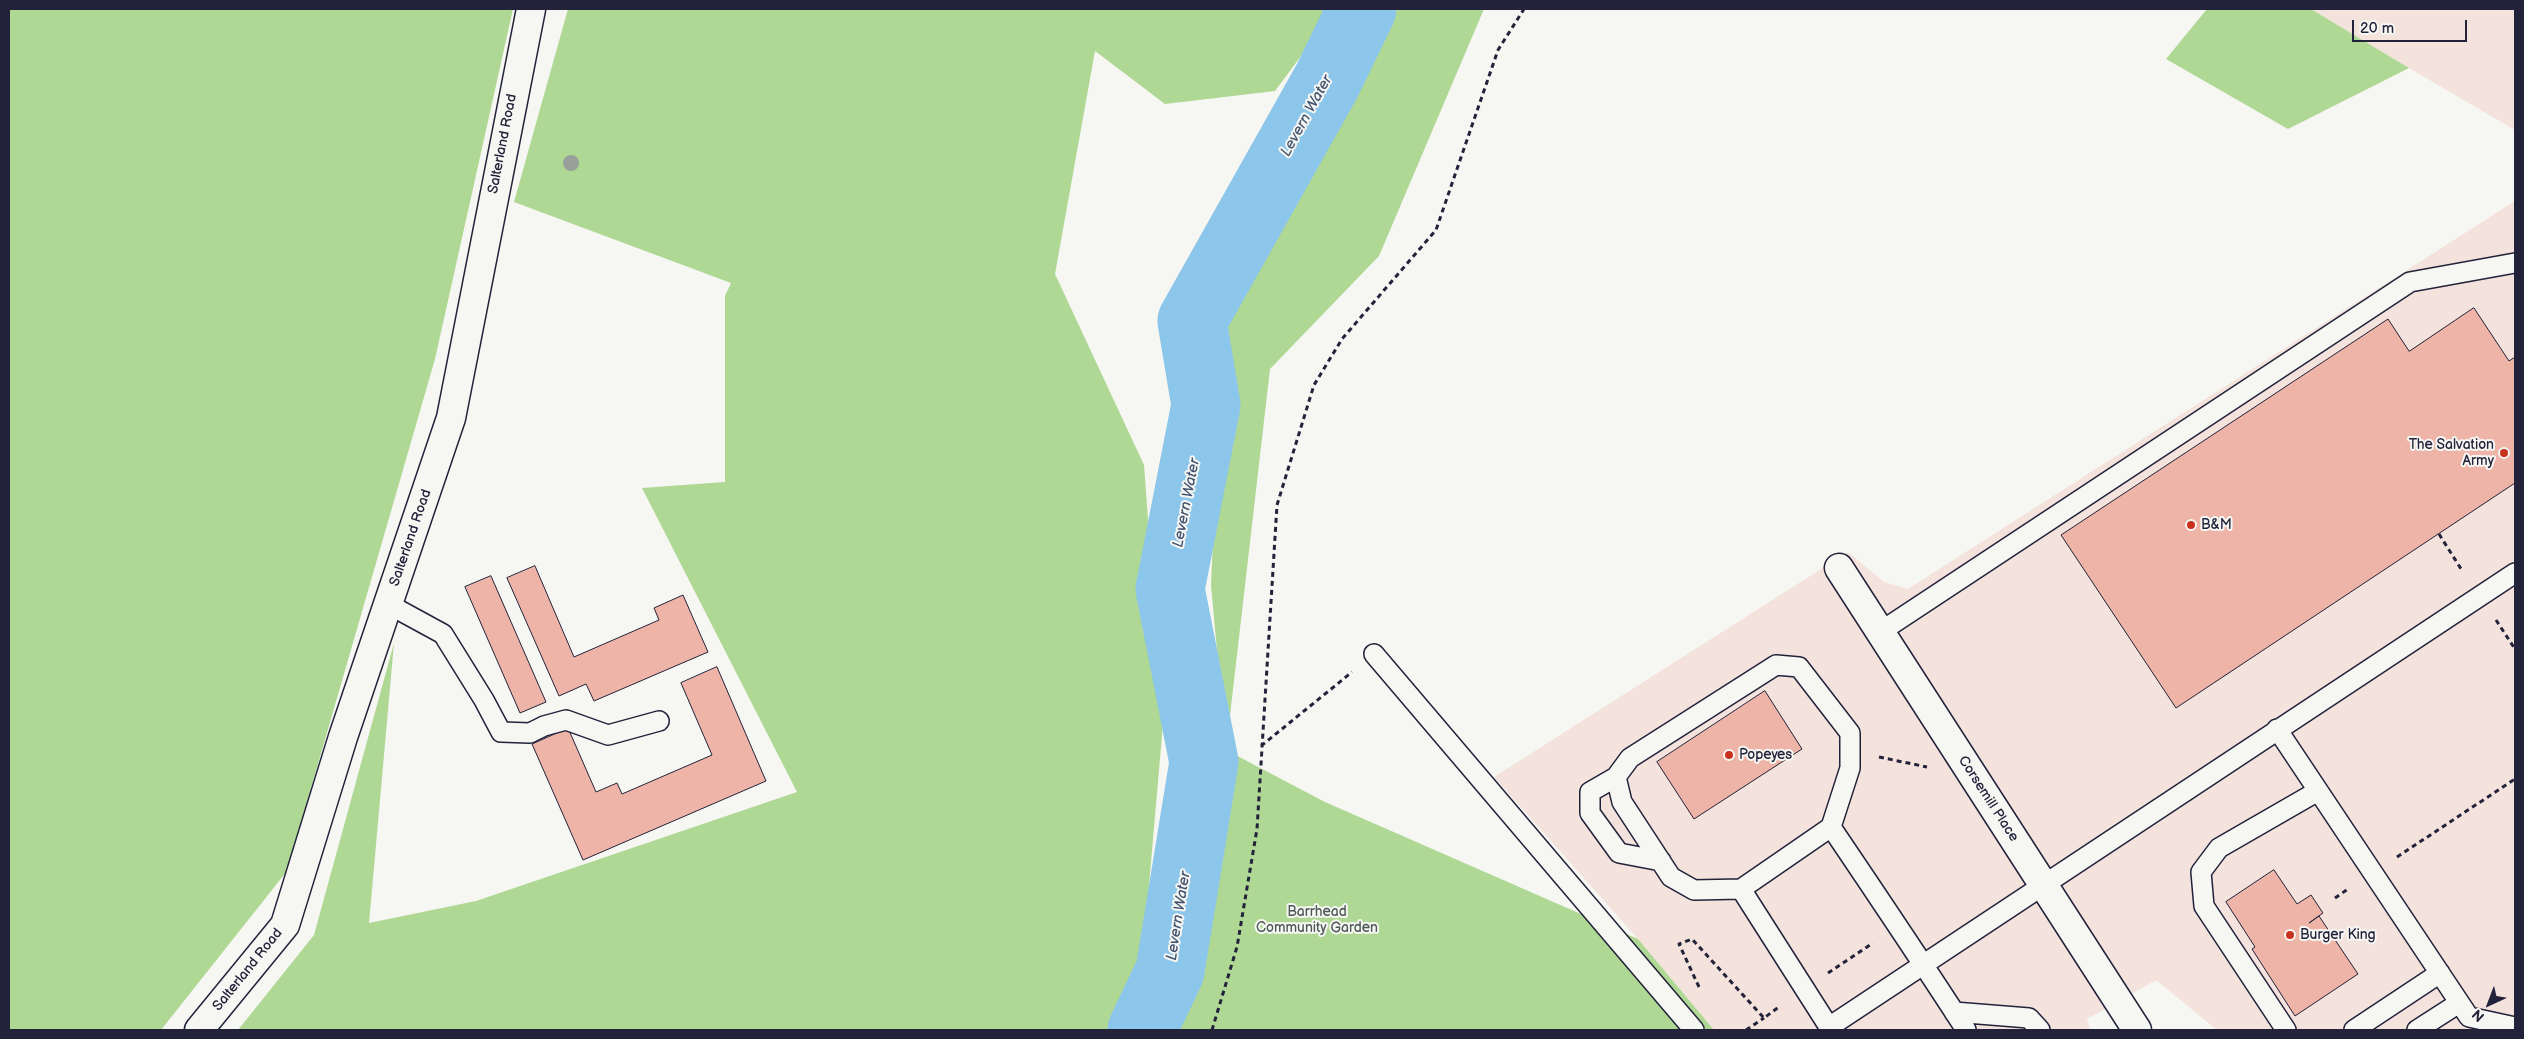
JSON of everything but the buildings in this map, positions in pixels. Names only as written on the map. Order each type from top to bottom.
[{"type":"street","name":"Salterland Road","points":[[199,1030],[285,925],[343,737],[451,418],[531,9]]},
{"type":"street","name":"Corsemill Place","points":[[1839,568],[2137,1030]]},
{"type":"lane","points":[[1880,632],[2410,282],[2515,263]]},
{"type":"lane","points":[[1741,890],[1830,1029],[2276,729],[2515,573]]},
{"type":"lane","points":[[388,604],[443,634],[484,700],[501,732],[530,733],[544,726],[566,720],[608,735],[659,721]]},
{"type":"lane","points":[[1374,654],[1694,1030]]},
{"type":"lane","points":[[1616,777],[1622,802],[1672,877],[1694,890],[1741,890],[1831,828],[1850,768],[1850,733],[1799,667],[1776,666],[1630,758],[1616,777],[1590,792],[1590,813],[1619,853],[1661,861]]},
{"type":"lane","points":[[2276,729],[2469,1017],[2515,1027]]},
{"type":"lane","points":[[2286,1030],[2204,906],[2202,872],[2220,848],[2318,791]]},
{"type":"lane","points":[[1831,828],[1966,1030]]},
{"type":"lane","points":[[2354,1030],[2440,973]]},
{"type":"lane","points":[[2416,1030],[2459,1003]]},
{"type":"lane","points":[[1954,1012],[2029,1018],[2040,1030]]},
{"type":"path","points":[[1212,1030],[1240,927],[1257,829],[1277,505],[1314,386],[1342,339],[1436,230],[1498,50],[1524,9]]},
{"type":"path","points":[[1261,746],[1374,654]]},
{"type":"path","points":[[1850,751],[1935,769]]},
{"type":"path","points":[[2335,898],[2515,779]]},
{"type":"path","points":[[1746,1030],[1764,1018]]},
{"type":"shaded area","points":[[2311,9],[2515,9],[2515,130],[2409,68]]},
{"type":"shaded area","points":[[2515,201],[2515,1030],[2217,1030],[2156,980],[2087,1019],[2090,1030],[1714,1030],[1638,939],[1494,777],[1848,552],[1884,582],[1908,589]]},
{"type":"green space","points":[[9,9],[513,9],[435,359],[287,871],[161,1030],[9,1030]]},
{"type":"green space","points":[[568,9],[1336,9],[1275,91],[1165,104],[1095,51],[1055,274],[1144,465],[1163,724],[1146,920],[1129,1009],[1114,1030],[238,1030],[314,935],[394,643],[369,923],[476,901],[797,792],[642,488],[725,482],[725,296],[731,283],[514,202]]},
{"type":"green space","points":[[1390,9],[1484,9],[1379,256],[1270,369],[1226,750],[1211,585],[1222,332],[1384,17]]},
{"type":"green space","points":[[2207,9],[2311,9],[2409,68],[2288,129],[2166,59]]},
{"type":"green space","name":"Barrhead Community Garden","points":[[1226,750],[1325,802],[1638,939],[1714,1030],[1166,1030],[1198,974]]},
{"type":"waterway","name":"Levern Water","points":[[1142,1030],[1170,971],[1204,762],[1170,589],[1206,405],[1192,321],[1327,81],[1362,9]]},
{"type":"place","name":"The Salvation Army","points":[[2504,453]]},
{"type":"place","name":"B&M","points":[[2191,525]]},
{"type":"place","name":"Popeyes","points":[[1729,755]]},
{"type":"place","name":"Burger King","points":[[2290,935]]}]
